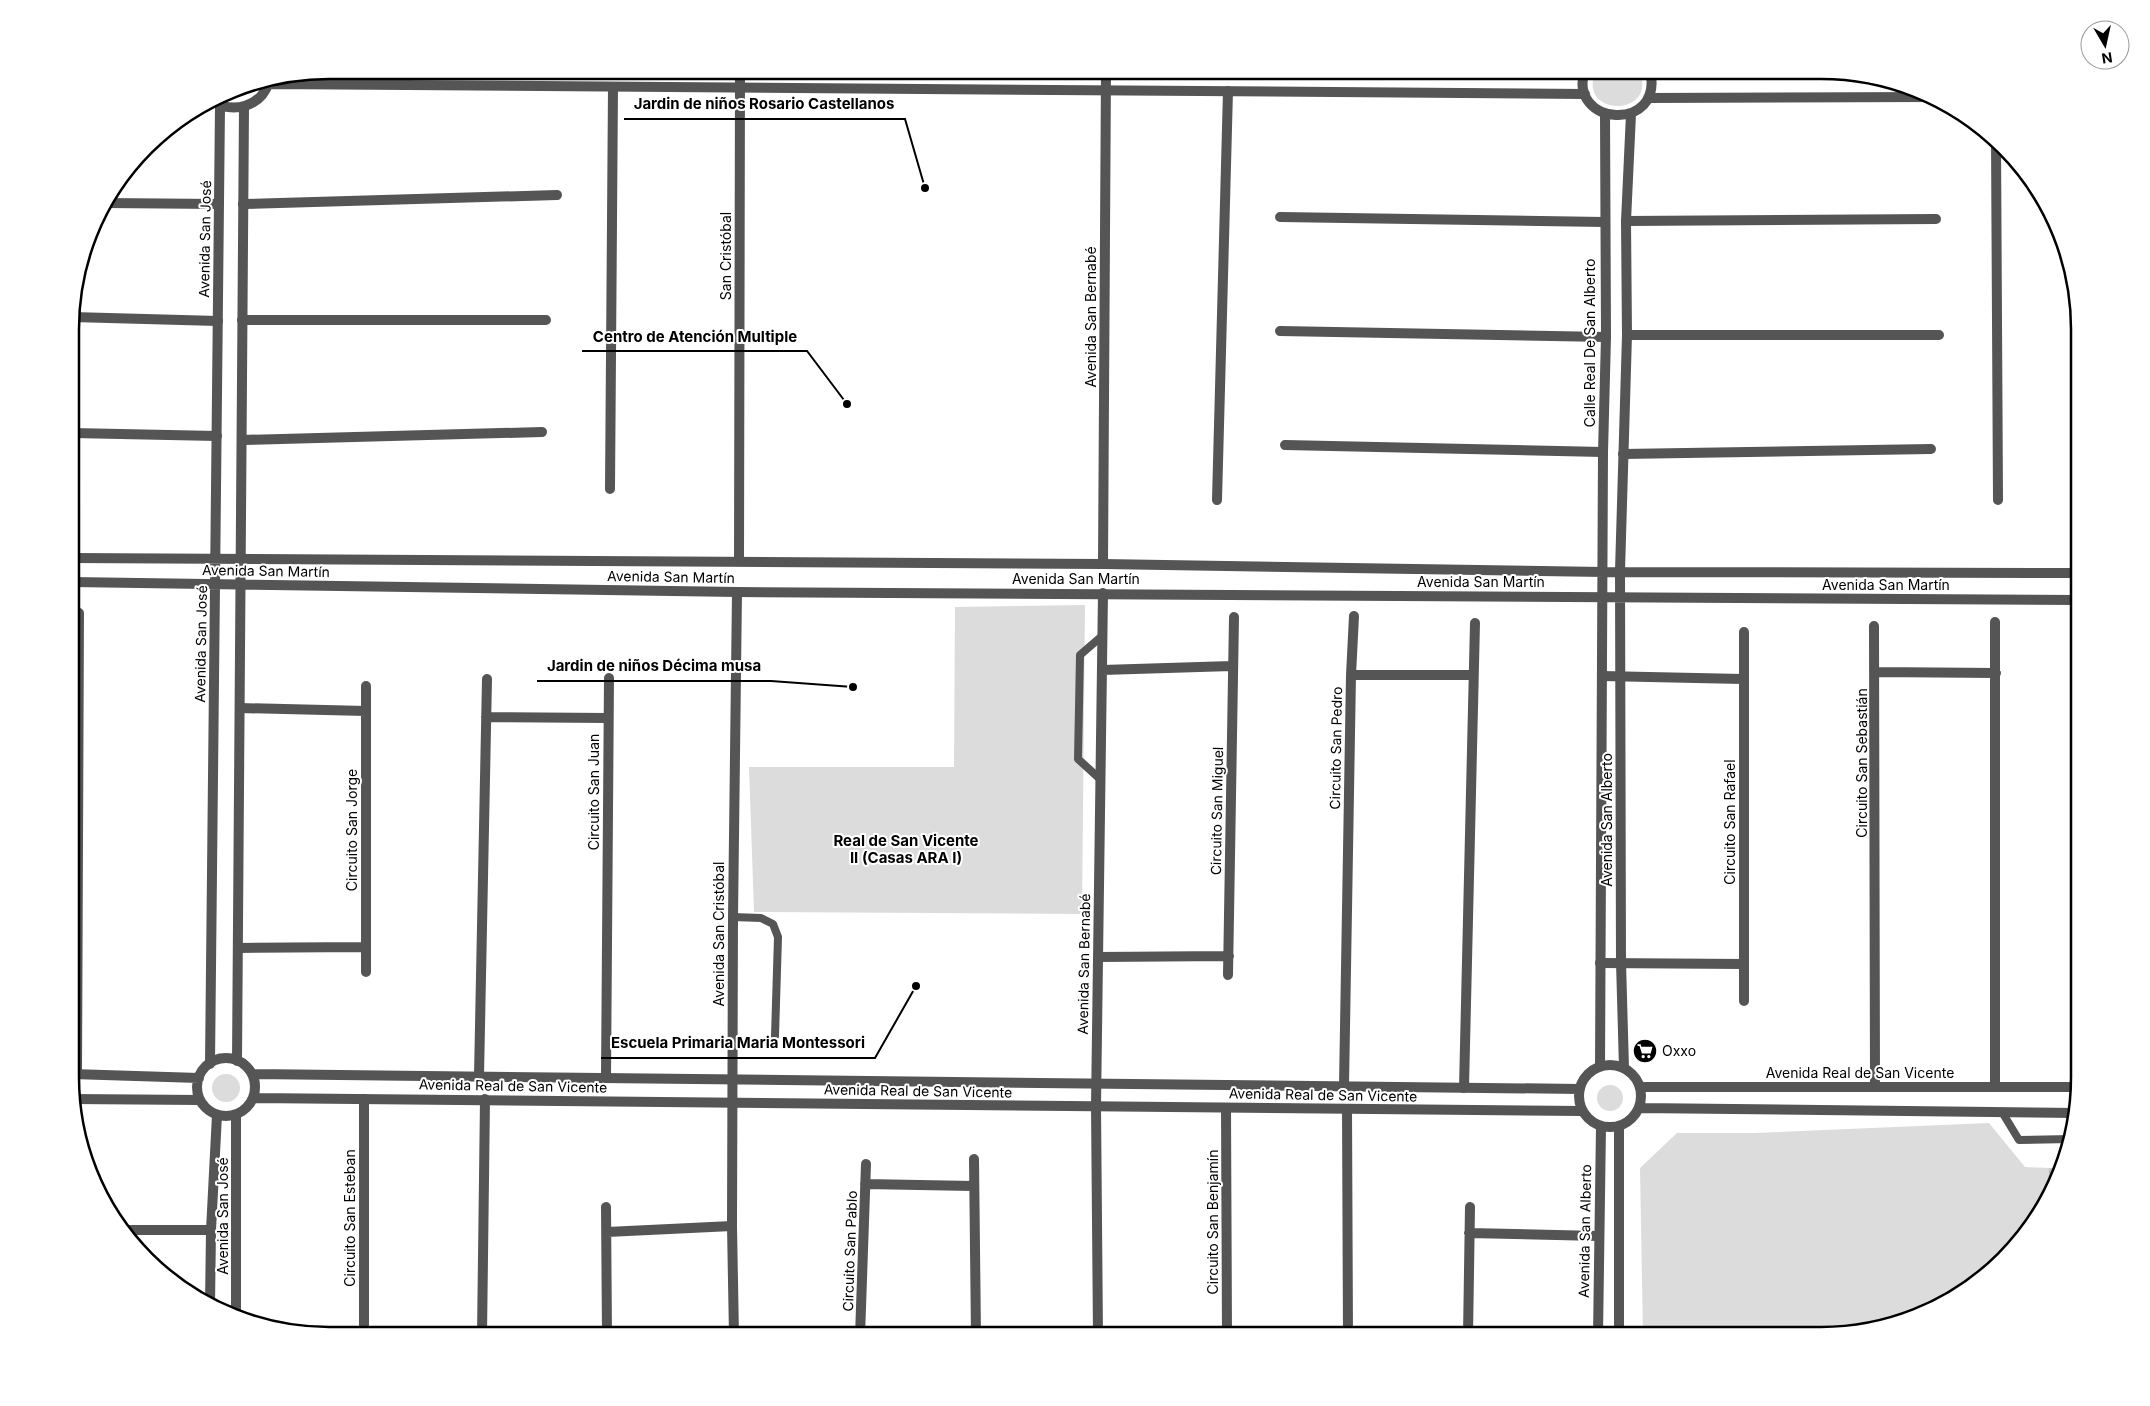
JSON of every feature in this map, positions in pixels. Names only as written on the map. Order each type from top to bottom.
[{"type":"street","name":"San Cristóbal","points":[[739,561],[740,79]]},
{"type":"street","name":"Avenida San Bernabé","points":[[1103,564],[1106,79]]},
{"type":"street","points":[[1585,79],[1585,94],[1596,110],[1618,117],[1630,114],[1641,108],[1648,98],[1652,79]]},
{"type":"street","points":[[284,83],[1585,94]]},
{"type":"street","points":[[220,104],[232,108],[244,107],[259,98],[267,86]]},
{"type":"street","points":[[610,489],[613,87]]},
{"type":"street","points":[[1217,500],[1228,91]]},
{"type":"street","points":[[1648,98],[1915,97]]},
{"type":"street","name":"Avenida San José","points":[[210,1064],[219,204],[216,106]]},
{"type":"street","points":[[237,1060],[244,107]]},
{"type":"street","name":"Calle Real De San Alberto","points":[[1604,572],[1605,114]]},
{"type":"street","points":[[1620,572],[1626,334],[1626,221],[1630,114]]},
{"type":"street","points":[[1996,150],[1998,500]]},
{"type":"street","points":[[243,204],[557,195]]},
{"type":"street","points":[[113,203],[219,204]]},
{"type":"street","points":[[1280,217],[1604,222]]},
{"type":"street","points":[[1626,221],[1936,219]]},
{"type":"street","points":[[79,317],[218,321]]},
{"type":"street","points":[[242,320],[546,320]]},
{"type":"street","points":[[1280,332],[1606,337]]},
{"type":"street","points":[[1626,334],[1939,335]]},
{"type":"street","points":[[242,440],[542,432]]},
{"type":"street","points":[[79,433],[217,436]]},
{"type":"street","points":[[1285,445],[1603,452]]},
{"type":"street","points":[[1623,454],[1931,449]]},
{"type":"street","name":"Avenida San Martín","points":[[79,558],[1103,564],[1604,572],[2071,573]]},
{"type":"street","name":"Avenida San Alberto","points":[[1600,1067],[1604,572]]},
{"type":"street","name":"Avenida San Alberto","points":[[1620,572],[1621,962],[1624,1068]]},
{"type":"street","name":"Avenida San Martín","points":[[79,582],[737,592],[2071,600]]},
{"type":"street","name":"Avenida San Cristóbal","points":[[734,1327],[732,1226],[733,917],[737,592]]},
{"type":"street","name":"Avenida San Bernabé","points":[[1098,1327],[1096,1083],[1103,593]]},
{"type":"street","points":[[1351,675],[1354,616]]},
{"type":"street","name":"Circuito San Miguel","points":[[1228,975],[1234,617]]},
{"type":"street","points":[[1464,1088],[1474,622]]},
{"type":"street","points":[[1994,1087],[1995,622]]},
{"type":"street","points":[[1874,626],[1876,672]]},
{"type":"street","name":"Circuito San Rafael","points":[[1744,632],[1744,1001]]},
{"type":"street","points":[[1102,670],[1232,666]]},
{"type":"street","name":"Circuito San Sebastián","points":[[1875,1087],[1876,672],[1996,673]]},
{"type":"street","name":"Circuito San Pedro","points":[[1344,1086],[1351,675],[1473,675]]},
{"type":"street","points":[[1602,676],[1744,679]]},
{"type":"street","points":[[608,718],[609,678]]},
{"type":"street","points":[[479,1076],[487,679]]},
{"type":"street","name":"Circuito San Jorge","points":[[366,686],[366,972]]},
{"type":"street","points":[[240,708],[366,711]]},
{"type":"street","name":"Circuito San Juan","points":[[486,717],[608,718],[606,1077]]},
{"type":"street","points":[[238,948],[365,947]]},
{"type":"street","points":[[1098,958],[1228,956]]},
{"type":"street","points":[[1600,962],[1744,964]]},
{"type":"street","points":[[228,1058],[237,1060],[246,1066],[252,1074],[255,1083],[253,1098],[245,1110],[236,1115],[217,1115],[209,1111],[200,1100],[197,1087],[199,1078],[210,1064],[228,1058]]},
{"type":"street","points":[[1616,1065],[1624,1068],[1631,1072],[1640,1087],[1642,1101],[1640,1108],[1628,1123],[1619,1127],[1601,1126],[1587,1118],[1582,1111],[1579,1096],[1580,1089],[1587,1075],[1600,1067],[1616,1065]]},
{"type":"street","points":[[79,1074],[199,1078]]},
{"type":"street","name":"Avenida Real de San Vicente","points":[[252,1074],[1580,1089]]},
{"type":"street","name":"Avenida Real de San Vicente","points":[[1640,1087],[2071,1087]]},
{"type":"street","name":"Avenida Real de San Vicente","points":[[253,1098],[1582,1111]]},
{"type":"street","points":[[80,1099],[200,1100]]},
{"type":"street","name":"Circuito San Esteban","points":[[364,1099],[364,1327]]},
{"type":"street","points":[[482,1327],[485,1099]]},
{"type":"street","name":"Circuito San Benjamín","points":[[1226,1108],[1227,1327]]},
{"type":"street","points":[[1640,1108],[2068,1113]]},
{"type":"street","points":[[1347,1109],[1348,1327]]},
{"type":"street","name":"Avenida San José","points":[[210,1297],[211,1230],[217,1115]]},
{"type":"street","name":"Avenida San José","points":[[236,1115],[236,1309]]},
{"type":"street","name":"Avenida San Alberto","points":[[1598,1327],[1601,1126]]},
{"type":"street","points":[[1619,1127],[1620,1327]]},
{"type":"street","points":[[974,1159],[976,1327]]},
{"type":"street","points":[[865,1184],[866,1164]]},
{"type":"street","name":"Circuito San Pablo","points":[[860,1327],[865,1184],[973,1186]]},
{"type":"street","points":[[606,1207],[607,1327]]},
{"type":"street","points":[[1468,1327],[1470,1207]]},
{"type":"street","points":[[607,1232],[732,1226]]},
{"type":"street","points":[[130,1230],[211,1230]]},
{"type":"street","points":[[1469,1234],[1599,1236]]},
{"type":"lane","points":[[1100,779],[1078,759],[1080,655],[1102,636]]},
{"type":"lane","points":[[733,917],[761,918],[773,924],[778,938],[775,1036]]},
{"type":"lane","points":[[2002,1112],[2019,1140],[2063,1140]]},
{"type":"shaded area","points":[[1594,79],[1641,79],[1642,86],[1638,97],[1629,104],[1618,106],[1606,104],[1597,97],[1593,86]]},
{"type":"shaded area","points":[[1085,605],[1082,914],[754,912],[749,767],[954,767],[955,607]]},
{"type":"shaded area","points":[[226,1074],[236,1078],[240,1088],[236,1098],[226,1102],[216,1098],[212,1088],[216,1078]]},
{"type":"shaded area","points":[[1610,1085],[1619,1089],[1623,1098],[1619,1107],[1610,1111],[1601,1107],[1597,1098],[1601,1089]]},
{"type":"shaded area","points":[[1989,1123],[2025,1167],[2049,1168],[2048,1181],[2038,1202],[2020,1230],[1974,1276],[1946,1294],[1902,1314],[1886,1319],[1838,1327],[1643,1327],[1640,1168],[1677,1133],[1754,1133]]},
{"type":"building","points":[[2049,1168],[2054,1168],[2052,1173],[2048,1181]]},
{"type":"place","name":"Jardin de niños Rosario Castellanos","points":[[925,188]]},
{"type":"place","name":"Centro de Atención Multiple","points":[[847,404]]},
{"type":"place","name":"Jardin de niños Décima musa","points":[[853,687]]},
{"type":"place","name":"Escuela Primaria Maria Montessori","points":[[916,986]]},
{"type":"place","name":"Oxxo","points":[[1645,1051]]},
{"type":"district","name":"Real de San Vicente II (Casas ARA I)","points":[[906,850]]}]
